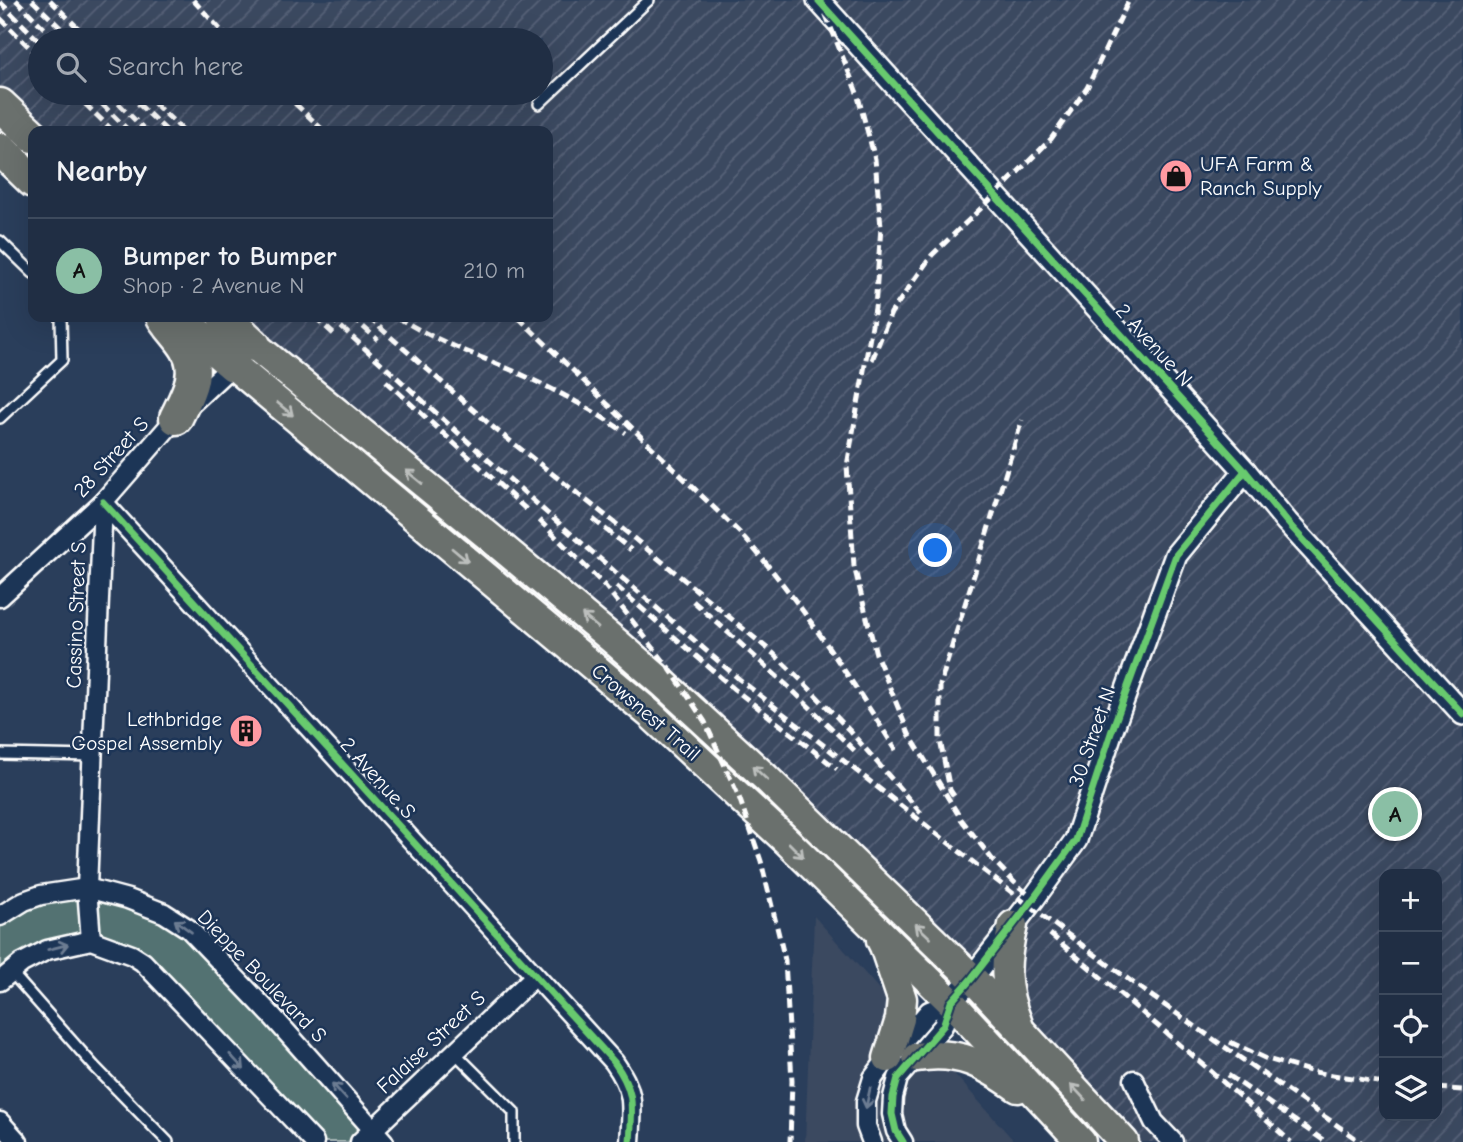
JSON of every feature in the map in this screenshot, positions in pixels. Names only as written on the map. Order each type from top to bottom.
[{"type":"highway","points":[[0,105],[28,131]]},
{"type":"highway","points":[[0,149],[28,176]]},
{"type":"highway","points":[[167,322],[187,349],[193,369],[191,385],[176,418]]},
{"type":"highway","name":"Crowsnest Trail","points":[[187,322],[243,355],[628,652],[766,778],[972,978],[1124,1142]]},
{"type":"highway","name":"Crowsnest Trail","points":[[226,322],[243,355],[649,713],[789,842],[951,1002],[1081,1142]]},
{"type":"highway","points":[[860,913],[884,946],[902,999],[900,1019],[888,1058]]},
{"type":"highway","points":[[1013,925],[1007,951],[1006,976],[1010,1003],[1020,1030]]},
{"type":"highway","points":[[917,1056],[950,1054],[969,1060],[998,1074],[1055,1114]]},
{"type":"street","name":"2 Avenue N","points":[[818,0],[1463,714]]},
{"type":"street","name":"28 Street S","points":[[0,597],[103,502],[176,418],[243,355]]},
{"type":"street","name":"30 Street N","points":[[951,1002],[1076,840],[1175,555],[1245,471]]},
{"type":"street","name":"Cassino Street S","points":[[91,940],[87,888],[103,502]]},
{"type":"street","name":"2 Avenue S","points":[[103,502],[614,1062],[631,1093],[630,1142]]},
{"type":"street","name":"Dieppe Boulevard S","points":[[0,916],[24,901],[41,895],[87,888],[128,898],[164,913],[189,929],[273,1017],[372,1138]]},
{"type":"street","points":[[5,976],[22,963],[47,950],[91,940],[132,955],[143,962],[314,1142]]},
{"type":"street","name":"Falaise Street S","points":[[372,1138],[454,1052],[535,976]]},
{"type":"street","points":[[903,1142],[896,1131],[892,1114],[898,1078],[943,1026],[951,1002]]},
{"type":"street","points":[[872,1142],[866,1126],[866,1101],[873,1078],[929,1011],[951,1002]]},
{"type":"street","points":[[1134,1080],[1154,1122],[1173,1142]]},
{"type":"street","points":[[0,1122],[18,1142]]},
{"type":"lane","points":[[553,90],[649,0]]},
{"type":"lane","points":[[0,241],[28,268]]},
{"type":"lane","points":[[0,418],[62,360],[61,322]]},
{"type":"lane","points":[[0,754],[93,756]]},
{"type":"lane","points":[[5,976],[168,1142]]},
{"type":"lane","points":[[454,1052],[514,1112],[514,1142]]},
{"type":"shaded area","points":[[0,0],[1463,0],[1463,1142],[1124,1142],[766,778],[230,322],[553,322],[553,126],[28,126],[0,105]]},
{"type":"shaded area","points":[[814,916],[1015,1142],[805,1142]]},
{"type":"green space","points":[[87,888],[164,913],[384,1142],[314,1142],[143,962],[91,940],[0,981],[0,916]]},
{"type":"railway","points":[[16,0],[44,28]]},
{"type":"railway","points":[[32,0],[61,28]]},
{"type":"railway","points":[[50,0],[78,28]]},
{"type":"railway","points":[[193,0],[219,28]]},
{"type":"railway","points":[[820,0],[857,93],[875,159],[881,227],[875,308],[847,466],[854,566],[876,654],[909,734],[961,819],[992,859],[1028,894]]},
{"type":"railway","points":[[872,360],[891,313],[932,255],[1051,139],[1087,88],[1129,0]]},
{"type":"railway","points":[[0,2],[28,30]]},
{"type":"railway","points":[[0,18],[28,46]]},
{"type":"railway","points":[[86,105],[108,126]]},
{"type":"railway","points":[[103,105],[124,126]]},
{"type":"railway","points":[[120,105],[141,126]]},
{"type":"railway","points":[[140,105],[162,126]]},
{"type":"railway","points":[[156,105],[179,126]]},
{"type":"railway","points":[[297,105],[319,126]]},
{"type":"railway","points":[[320,322],[337,337]]},
{"type":"railway","points":[[336,322],[547,513],[739,679],[1028,905],[1140,988],[1361,1142]]},
{"type":"railway","points":[[358,322],[378,340]]},
{"type":"railway","points":[[374,322],[495,429],[619,526],[774,654],[850,731],[921,813]]},
{"type":"railway","points":[[405,322],[554,390],[626,433]]},
{"type":"railway","points":[[523,322],[741,534],[763,559],[841,666],[896,750]]},
{"type":"railway","points":[[386,381],[528,511]]},
{"type":"railway","points":[[954,796],[950,790],[940,740],[940,685],[1022,420]]},
{"type":"railway","points":[[593,519],[631,550]]},
{"type":"railway","points":[[539,520],[605,586],[670,669],[705,722],[739,797],[761,861],[785,960],[792,1081],[790,1142]]},
{"type":"railway","points":[[616,586],[734,689],[837,769]]},
{"type":"railway","points":[[693,601],[855,751]]},
{"type":"railway","points":[[1050,934],[1291,1142]]},
{"type":"railway","points":[[1230,1042],[1267,1059],[1314,1072],[1379,1082]]},
{"type":"railway","points":[[1228,1075],[1326,1142]]},
{"type":"railway","points":[[1442,1088],[1463,1090]]},
{"type":"cycle path","points":[[818,0],[1463,714]]},
{"type":"cycle path","points":[[903,1142],[896,1131],[892,1114],[898,1078],[943,1026],[951,1002],[1034,898],[1076,840],[1111,733],[1176,555],[1245,471]]},
{"type":"cycle path","points":[[103,502],[614,1062],[626,1082],[631,1100],[630,1142]]},
{"type":"place","name":"UFA Farm & Ranch Supply","points":[[1176,176]]},
{"type":"place","name":"Lethbridge Gospel Assembly","points":[[246,731]]},
{"type":"place","name":"Bumper to Bumper","points":[[1395,814]]}]
